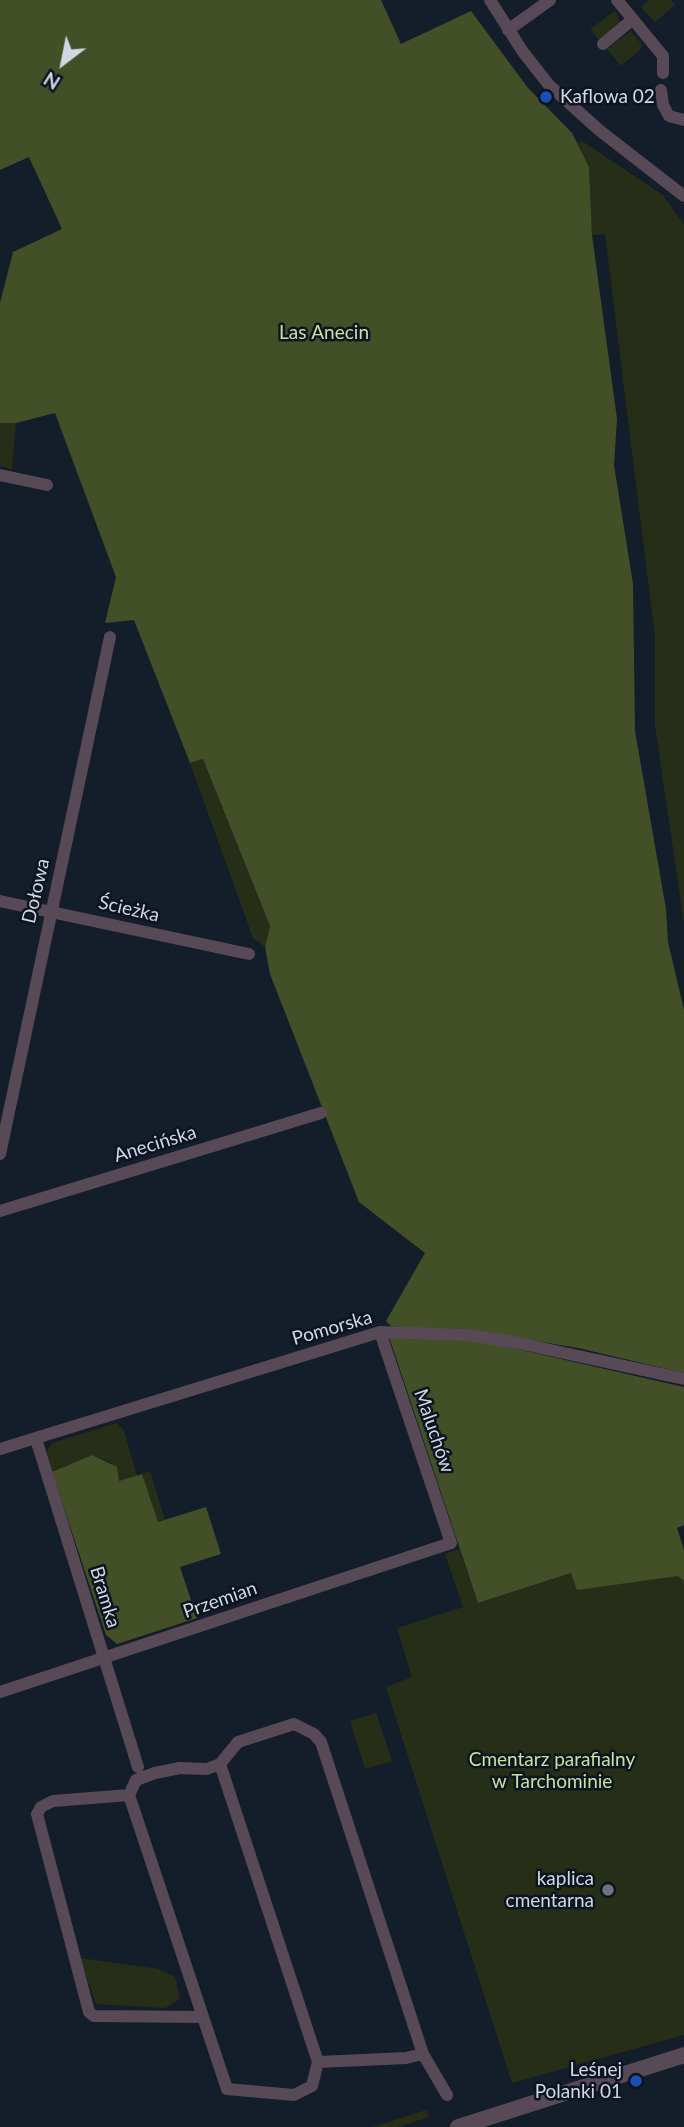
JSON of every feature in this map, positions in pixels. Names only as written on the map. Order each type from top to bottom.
[{"type":"street","points":[[490,0],[526,58],[564,101],[684,196]]},
{"type":"street","points":[[508,30],[550,0]]},
{"type":"street","points":[[617,0],[663,56],[663,74]]},
{"type":"street","points":[[636,22],[645,26],[652,20]]},
{"type":"street","points":[[603,44],[636,22]]},
{"type":"street","points":[[662,90],[663,105],[669,116],[684,120]]},
{"type":"street","points":[[0,475],[47,485]]},
{"type":"street","name":"Dołowa","points":[[0,1153],[110,638]]},
{"type":"street","name":"Ścieżka","points":[[0,901],[249,954]]},
{"type":"street","name":"Anecińska","points":[[0,1211],[321,1113]]},
{"type":"street","name":"Pomorska","points":[[0,1449],[380,1332],[421,1332],[506,1341],[684,1379]]},
{"type":"street","name":"Maluchów","points":[[380,1332],[451,1543]]},
{"type":"street","name":"Bramka","points":[[36,1439],[138,1767]]},
{"type":"street","name":"Przemian","points":[[0,1692],[451,1543]]},
{"type":"street","points":[[220,1764],[318,2062],[312,2086],[294,2095],[227,2089],[129,1795],[131,1787],[142,1777],[180,1768],[206,1769],[220,1764],[238,1742],[295,1724],[307,1729],[321,1742],[424,2054],[447,2095]]},
{"type":"street","points":[[129,1795],[53,1801],[41,1807],[37,1814],[89,2012],[94,2016],[201,2017]]},
{"type":"street","points":[[318,2062],[406,2058],[424,2054]]},
{"type":"street","points":[[458,2127],[684,2055]]},
{"type":"green space","name":"Las Anecin","points":[[0,0],[381,0],[401,44],[471,11],[528,88],[572,133],[589,167],[592,235],[617,419],[614,465],[633,584],[635,731],[666,909],[668,942],[684,1010],[684,1373],[578,1348],[464,1329],[404,1328],[391,1326],[386,1321],[425,1253],[359,1202],[270,974],[265,947],[270,926],[203,759],[190,763],[134,620],[105,623],[116,577],[55,413],[16,423],[0,423],[0,303],[13,252],[62,229],[29,157],[0,170]]},
{"type":"green space","points":[[649,0],[671,0],[675,5],[655,22],[641,7]]},
{"type":"green space","points":[[615,11],[620,22],[600,41],[590,29]]},
{"type":"green space","points":[[631,31],[642,45],[641,49],[621,66],[607,49]]},
{"type":"green space","points":[[582,141],[663,195],[684,225],[684,923],[655,726],[655,637],[605,234],[592,235],[589,167],[577,143]]},
{"type":"green space","points":[[0,423],[16,423],[12,469],[0,466]]},
{"type":"green space","points":[[203,759],[270,926],[265,947],[253,938],[190,763]]},
{"type":"green space","points":[[389,1337],[459,1339],[495,1344],[684,1387],[684,1525],[677,1528],[684,1550],[684,1581],[678,1576],[577,1590],[571,1573],[478,1603]]},
{"type":"green space","points":[[117,1423],[124,1431],[137,1476],[119,1481],[111,1463],[92,1455],[52,1472],[47,1452],[52,1443]]},
{"type":"green space","points":[[92,1455],[117,1467],[119,1481],[142,1474],[158,1522],[206,1507],[221,1554],[180,1567],[197,1618],[117,1644],[106,1635],[52,1472]]},
{"type":"green space","points":[[150,1471],[165,1520],[158,1522],[142,1474]]},
{"type":"green space","name":"Cmentarz parafialny w Tarchominie","points":[[459,1549],[478,1603],[572,1573],[679,1576],[684,1581],[684,2035],[512,2083],[386,1687],[412,1677],[397,1628],[463,1607],[445,1554]]},
{"type":"green space","points":[[376,1713],[392,1761],[365,1769],[350,1721]]},
{"type":"green space","points":[[80,1958],[159,1969],[175,1977],[180,1999],[165,2008],[96,2004]]},
{"type":"green space","points":[[426,2110],[429,2117],[398,2127],[373,2127]]},
{"type":"place","name":"Kaflowa 02","points":[[546,97]]},
{"type":"place","name":"kaplica cmentarna","points":[[608,1890]]},
{"type":"place","name":"Leśnej Polanki 01","points":[[636,2081]]}]
